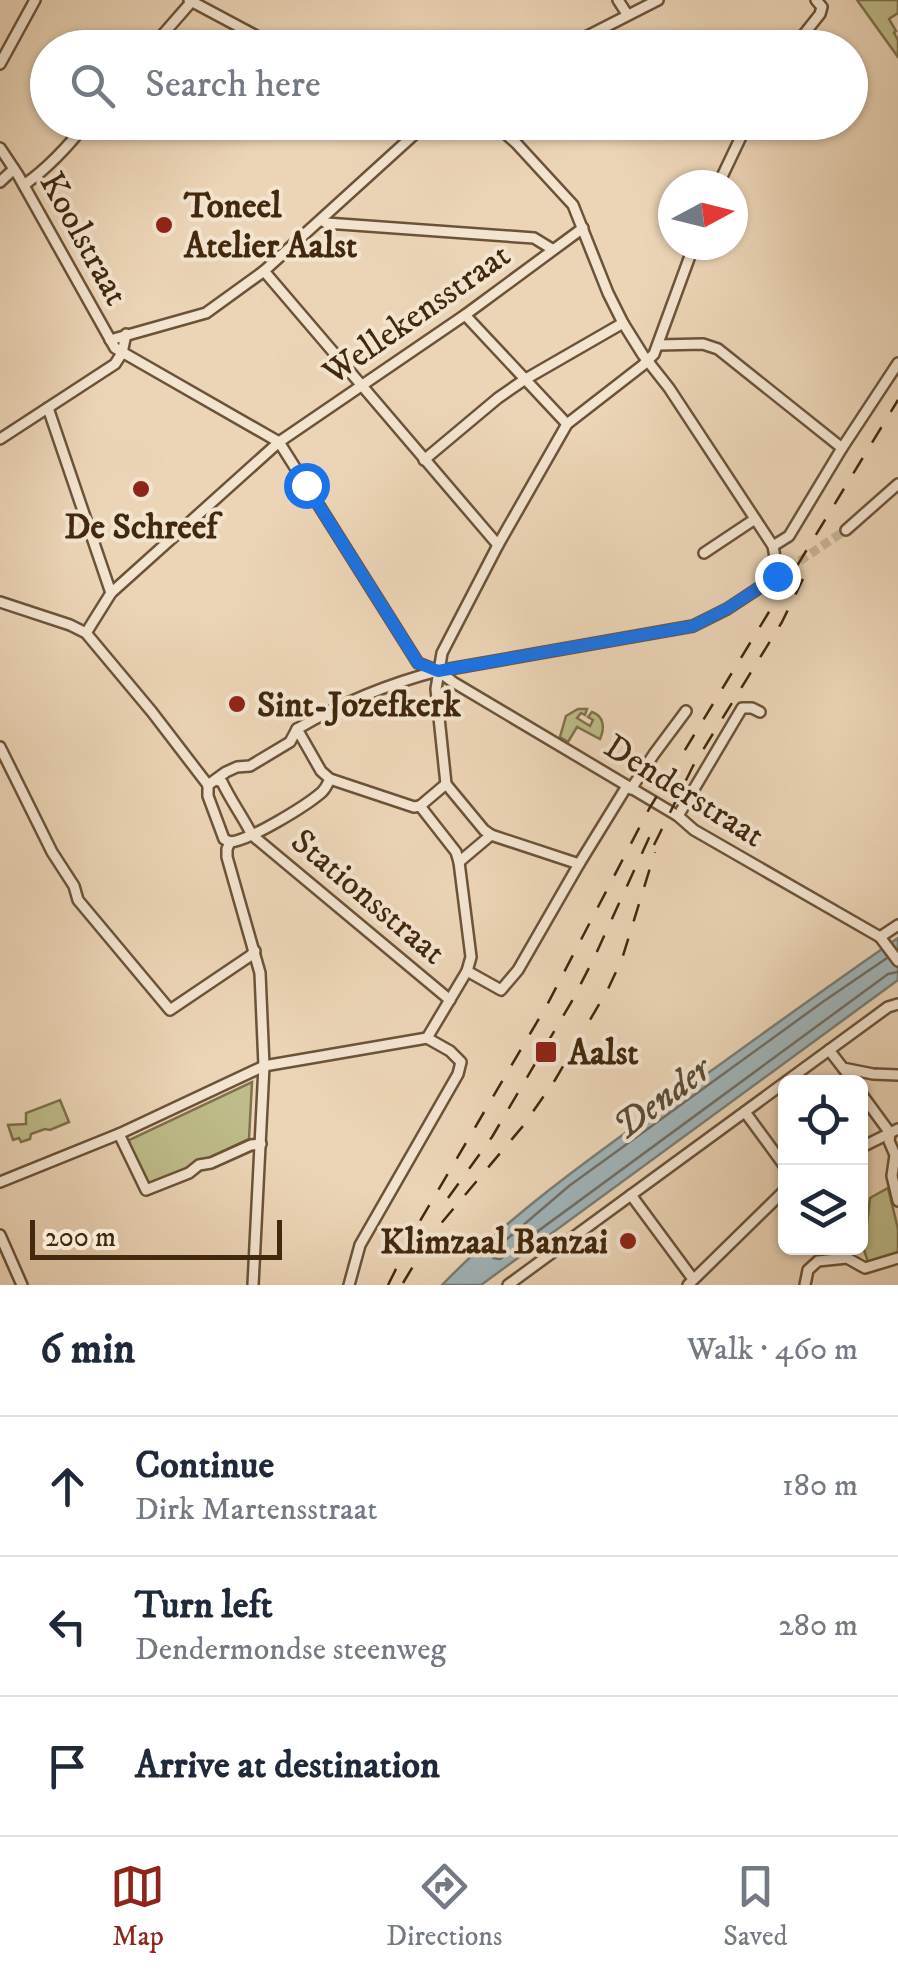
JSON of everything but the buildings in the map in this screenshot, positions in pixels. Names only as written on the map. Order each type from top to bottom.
[{"type":"street","points":[[0,64],[35,0]]},
{"type":"street","points":[[166,30],[191,0],[245,30]]},
{"type":"street","points":[[618,0],[627,14]]},
{"type":"street","points":[[597,30],[658,0]]},
{"type":"street","points":[[807,30],[822,8],[816,0]]},
{"type":"street","points":[[24,185],[46,169],[72,140]]},
{"type":"street","points":[[110,340],[206,313],[264,271],[408,140]]},
{"type":"street","points":[[330,779],[324,790],[240,842],[224,839],[208,796],[212,782],[237,767],[250,766],[290,742],[296,730],[370,692],[438,671],[693,626],[776,577],[773,546],[623,323],[573,205],[513,140]]},
{"type":"street","points":[[725,170],[739,140]]},
{"type":"street","name":"Koolstraat","points":[[0,148],[115,348],[279,442]]},
{"type":"street","points":[[0,182],[14,169]]},
{"type":"street","points":[[320,220],[534,238],[552,249]]},
{"type":"street","name":"Wellekensstraat","points":[[86,633],[112,593],[279,442],[464,316],[582,228]]},
{"type":"street","points":[[579,864],[491,836],[446,784],[436,689],[438,671],[442,652],[567,424],[648,360],[658,345],[689,260]]},
{"type":"street","points":[[264,271],[498,545]]},
{"type":"street","points":[[464,316],[567,424]]},
{"type":"street","points":[[424,460],[524,380],[623,323]]},
{"type":"street","points":[[0,439],[115,364],[126,334]]},
{"type":"street","points":[[658,345],[703,344],[718,349],[842,448]]},
{"type":"street","points":[[773,546],[789,536],[898,364]]},
{"type":"street","points":[[48,408],[112,593]]},
{"type":"street","name":"Denderstraat","points":[[279,442],[418,663],[438,671],[678,816],[694,830],[883,941],[898,960]]},
{"type":"street","points":[[846,530],[898,484]]},
{"type":"street","points":[[704,553],[755,519]]},
{"type":"street","points":[[0,602],[86,633],[212,782]]},
{"type":"street","points":[[678,816],[742,708],[760,712]]},
{"type":"street","points":[[467,971],[501,990],[518,970],[579,864],[686,710]]},
{"type":"street","points":[[296,730],[330,779],[414,808],[446,784]]},
{"type":"street","points":[[0,747],[78,900],[170,1010],[255,950]]},
{"type":"street","points":[[225,789],[237,767]]},
{"type":"street","name":"Stationsstraat","points":[[212,782],[222,782],[252,835],[450,1000]]},
{"type":"street","points":[[420,806],[456,852],[470,956],[467,971],[427,1038]]},
{"type":"street","points":[[459,862],[491,836]]},
{"type":"street","points":[[230,842],[228,857],[260,973],[264,1066],[252,1285]]},
{"type":"street","points":[[883,941],[898,926]]},
{"type":"street","points":[[515,1282],[888,1007],[898,1004]]},
{"type":"street","points":[[0,1182],[119,1134],[264,1066],[427,1038],[461,1062],[458,1074],[360,1245],[349,1285]]},
{"type":"street","points":[[830,1050],[849,1075]]},
{"type":"street","points":[[844,1068],[898,1075]]},
{"type":"street","points":[[868,1101],[894,1131]]},
{"type":"street","points":[[746,1112],[784,1165]]},
{"type":"street","points":[[868,1144],[894,1131]]},
{"type":"street","points":[[894,1131],[889,1141],[895,1155],[892,1176],[898,1201]]},
{"type":"street","points":[[119,1134],[146,1190],[199,1165],[260,1144]]},
{"type":"street","points":[[631,1195],[691,1282],[778,1197]]},
{"type":"street","points":[[0,1235],[22,1285]]},
{"type":"street","points":[[805,1282],[808,1270],[818,1261],[847,1258],[866,1268],[898,1258]]},
{"type":"shaded area","points":[[857,0],[898,0],[898,13],[889,19],[896,31],[898,57]]},
{"type":"shaded area","points":[[587,709],[585,715],[581,713],[577,718],[590,726],[593,720],[588,717],[592,712],[599,716],[603,727],[600,739],[577,727],[568,742],[560,737],[566,716]]},
{"type":"shaded area","points":[[252,1082],[249,1139],[148,1187],[127,1141]]},
{"type":"shaded area","points":[[60,1100],[69,1122],[31,1134],[30,1139],[21,1142],[19,1138],[13,1140],[8,1125],[26,1124],[26,1113]]},
{"type":"shaded area","points":[[888,1188],[898,1229],[898,1253],[869,1265],[866,1255],[870,1198]]},
{"type":"water","name":"Dender","points":[[898,938],[898,980],[481,1285],[442,1285],[493,1236],[576,1170]]},
{"type":"tunnel","points":[[777,576],[846,530]]},
{"type":"railway","points":[[388,1285],[420,1221],[547,1005],[649,809],[898,400]]},
{"type":"railway","points":[[654,845],[693,766],[782,622],[803,579]]},
{"type":"railway","points":[[448,1198],[492,1137],[572,1001],[654,827]]},
{"type":"railway","points":[[403,1283],[433,1233],[523,1126],[555,1080],[622,959],[655,852]]},
{"type":"place","name":"Toneel Atelier Aalst","points":[[164,225]]},
{"type":"place","name":"De Schreef","points":[[141,489]]},
{"type":"place","name":"Sint-Jozefkerk","points":[[237,704]]},
{"type":"place","name":"Aalst","points":[[546,1052]]},
{"type":"place","name":"Klimzaal Banzai","points":[[628,1241]]},
{"type":"route","points":[[306,485],[418,663],[438,671],[679,630],[711,618],[777,576]]}]
